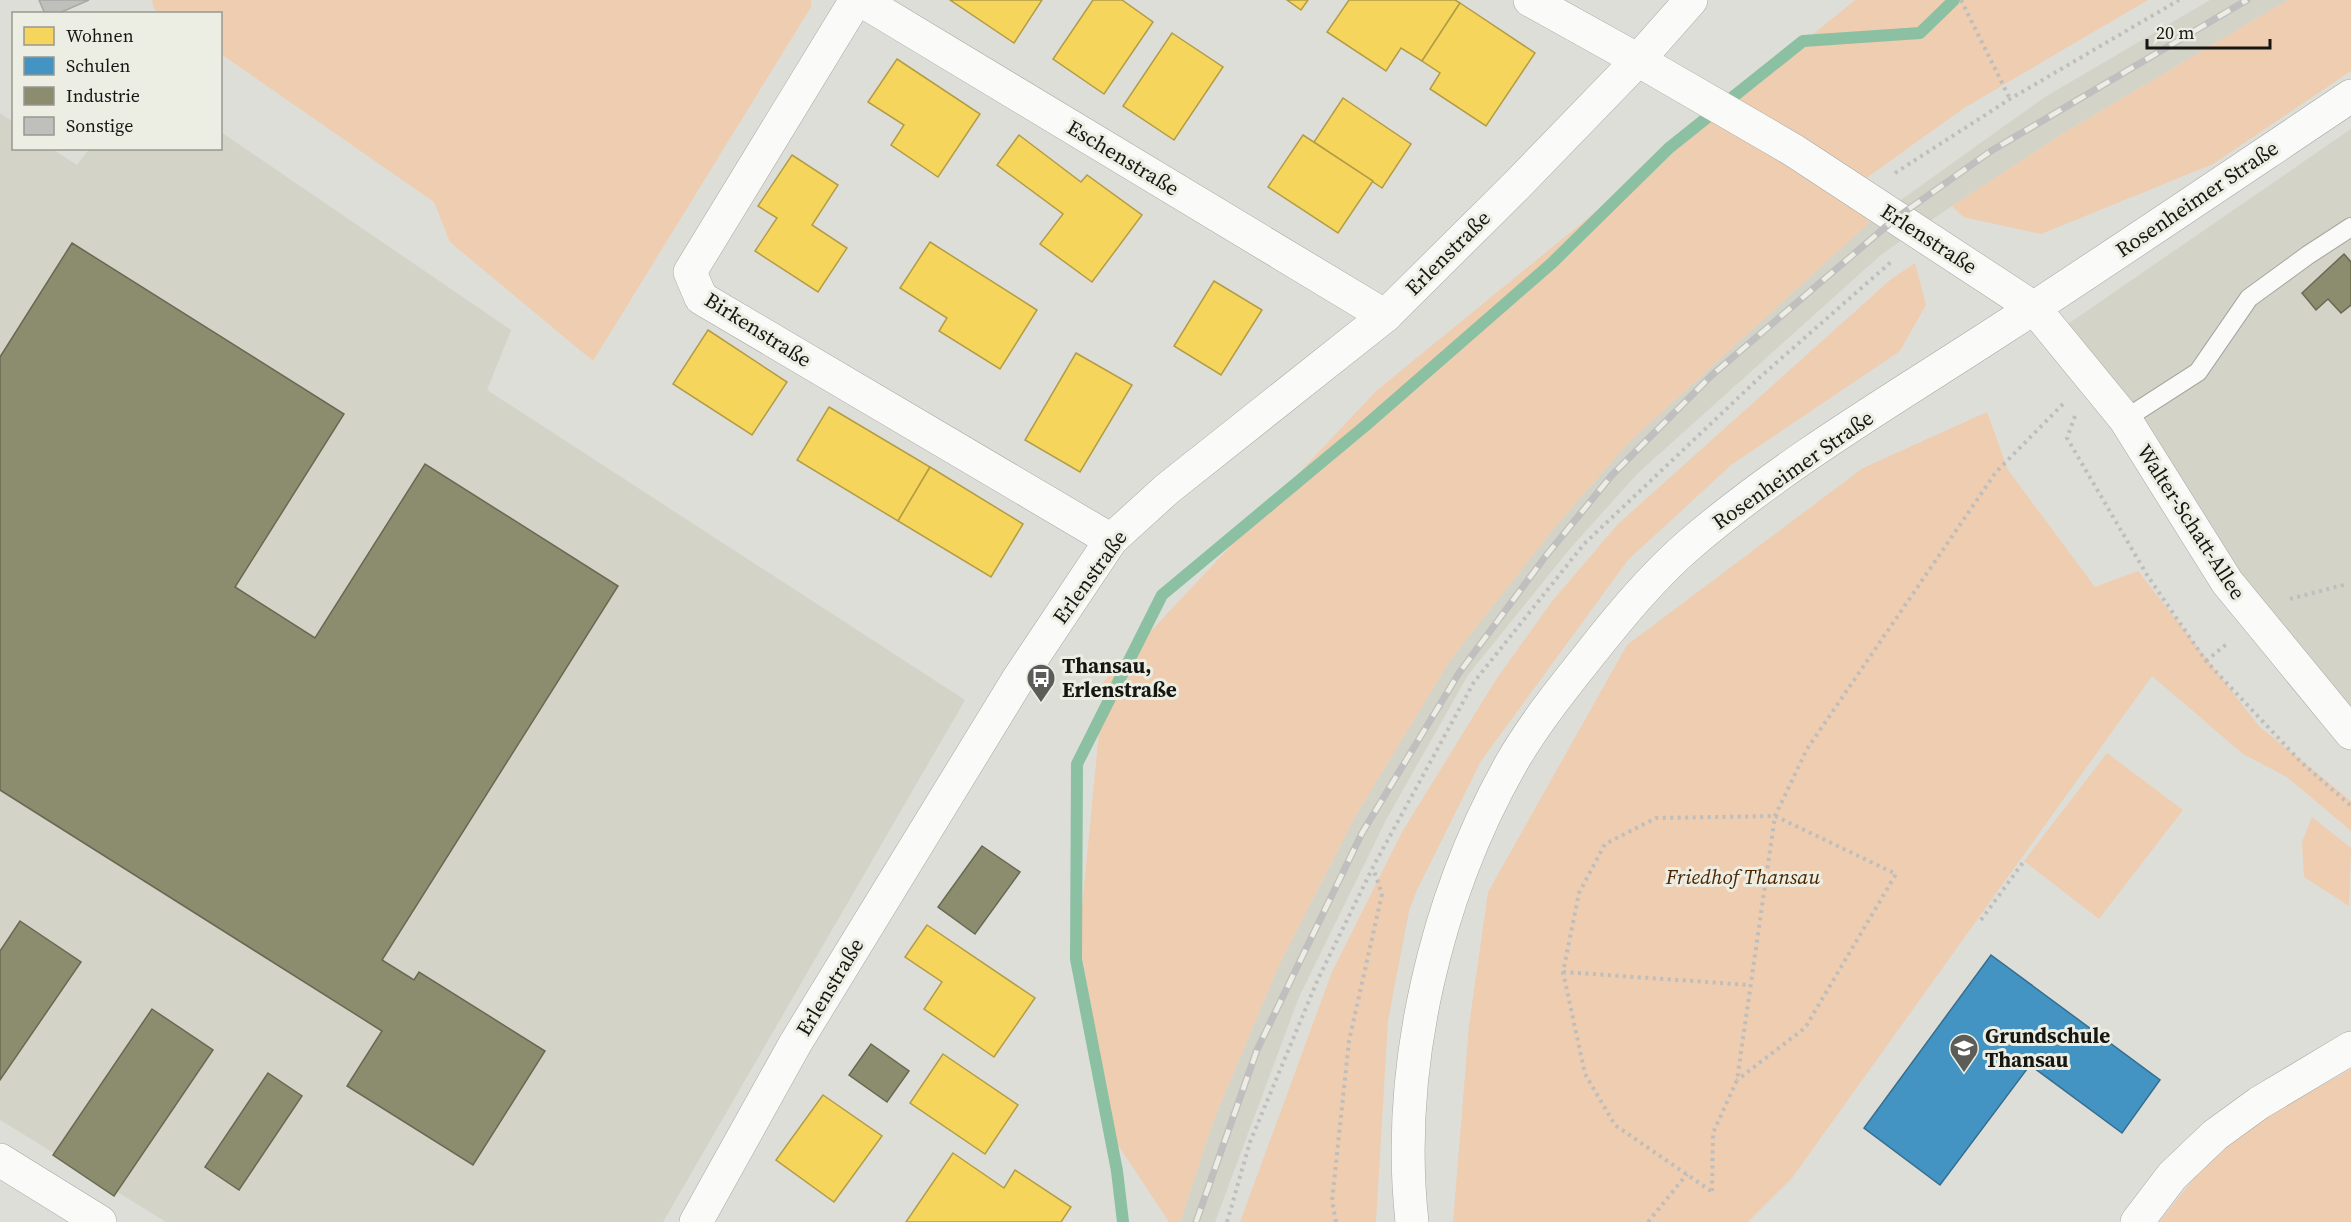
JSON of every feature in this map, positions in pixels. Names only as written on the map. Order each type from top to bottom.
[{"type":"street","name":"Birkenstraße","points":[[856,0],[690,272],[701,298],[1111,540]]},
{"type":"street","name":"Eschenstraße","points":[[861,0],[1384,316]]},
{"type":"street","points":[[1530,0],[1638,60]]},
{"type":"street","name":"Erlenstraße","points":[[696,1222],[795,1044],[1017,681],[1111,540],[1167,489],[1384,316],[1515,187],[1638,60],[1691,0]]},
{"type":"street","name":"Erlenstraße","points":[[1638,60],[1740,119],[2034,308]]},
{"type":"street","name":"Rosenheimer Straße","points":[[1412,1222],[1408,1123],[1419,1031],[1436,943],[1465,856],[1513,761],[1558,694],[1619,617],[1687,546],[1776,476],[2034,308],[2351,96]]},
{"type":"street","name":"Walter-Schatt-Allee","points":[[2034,308],[2125,419],[2227,582],[2351,733]]},
{"type":"street","points":[[2137,1222],[2172,1176],[2216,1135],[2259,1103],[2351,1048]]},
{"type":"street","points":[[0,1160],[100,1222]]},
{"type":"lane","points":[[2125,419],[2198,372],[2249,298],[2351,227]]},
{"type":"path","points":[[1962,0],[2010,99]]},
{"type":"path","points":[[1861,195],[2010,99],[2179,0]]},
{"type":"path","points":[[2090,376],[2067,438],[2147,575],[2206,661],[2301,762],[2351,806]]},
{"type":"path","points":[[1737,1080],[1805,1028],[1896,874],[1775,816],[1656,818],[1605,844],[1579,893],[1563,972],[1585,1074],[1615,1125],[1712,1191],[1713,1133],[1737,1080],[1775,816],[1807,749],[1996,472],[2090,376]]},
{"type":"path","points":[[2289,600],[2347,584]]},
{"type":"path","points":[[2206,661],[2235,637]]},
{"type":"path","points":[[1982,920],[2024,861]]},
{"type":"path","points":[[1336,1222],[1332,1201],[1349,1041],[1382,894],[1372,867]]},
{"type":"path","points":[[1563,972],[1751,985]]},
{"type":"path","points":[[1648,1222],[1686,1174]]},
{"type":"shaded area","points":[[2210,0],[2288,0],[2067,131],[1882,254],[1638,473],[1568,551],[1468,675],[1386,820],[1299,997],[1215,1222],[1180,1222],[1213,1122],[1279,965],[1356,815],[1451,659],[1555,527],[1629,442],[1870,222],[2045,97]]},
{"type":"shaded area","points":[[0,113],[12,121],[12,150],[54,150],[77,165],[88,150],[222,150],[222,133],[511,330],[487,390],[965,700],[663,1222],[166,1222],[0,1120]]},
{"type":"shaded area","points":[[2351,129],[2351,732],[2065,326]]},
{"type":"green space","points":[[152,0],[811,0],[811,7],[593,361],[450,242],[434,202],[222,55],[222,12],[159,12],[154,9]]},
{"type":"green space","points":[[1855,0],[2148,0],[1964,108],[1844,194],[1870,222],[1629,442],[1555,527],[1451,659],[1356,815],[1279,965],[1213,1122],[1180,1222],[1169,1222],[1114,1139],[1079,938],[1104,681],[1376,391]]},
{"type":"green space","points":[[2288,0],[2351,0],[2351,71],[2213,164],[2041,234],[1963,217],[1952,206],[2067,131]]},
{"type":"green space","points":[[1915,263],[1926,305],[1900,351],[1731,465],[1628,560],[1481,761],[1417,890],[1409,911],[1388,1021],[1376,1222],[1240,1222],[1332,972],[1402,832],[1497,678],[1553,600],[1618,524],[1890,280]]},
{"type":"green space","name":"Friedhof Thansau","points":[[1987,412],[2008,470],[2095,587],[2138,571],[2259,726],[2351,801],[2351,831],[2287,777],[2243,754],[2152,676],[1792,1178],[1748,1222],[1453,1222],[1469,1026],[1488,892],[1627,645],[1863,468]]},
{"type":"green space","points":[[2107,753],[2183,810],[2099,919],[2024,861]]},
{"type":"green space","points":[[2312,817],[2351,848],[2349,906],[2304,877],[2302,842]]},
{"type":"green space","points":[[2351,1069],[2351,1222],[2159,1222],[2212,1156],[2271,1114]]},
{"type":"building: Wohnen","points":[[950,0],[1042,0],[1014,43]]},
{"type":"building: Wohnen","points":[[1093,0],[1122,0],[1153,22],[1104,94],[1053,59]]},
{"type":"building: Wohnen","points":[[1287,0],[1308,0],[1301,10]]},
{"type":"building: Wohnen","points":[[1349,0],[1455,0],[1460,3],[1422,61],[1401,48],[1386,71],[1327,32]]},
{"type":"building: Wohnen","points":[[1460,3],[1535,53],[1486,126],[1430,89],[1440,73],[1422,61]]},
{"type":"building: Wohnen","points":[[1172,33],[1223,67],[1174,140],[1123,106]]},
{"type":"building: Wohnen","points":[[897,59],[980,114],[938,177],[891,145],[904,125],[868,102]]},
{"type":"building: Wohnen","points":[[1343,98],[1411,144],[1382,188],[1314,142]]},
{"type":"building: Wohnen","points":[[1019,135],[1081,182],[1087,175],[1142,215],[1092,282],[1040,244],[1063,214],[997,165]]},
{"type":"building: Wohnen","points":[[1303,135],[1373,181],[1338,233],[1268,187]]},
{"type":"building: Wohnen","points":[[792,155],[838,185],[812,225],[847,248],[818,292],[755,251],[777,218],[758,206]]},
{"type":"building: Wohnen","points":[[930,242],[1037,310],[1000,369],[939,331],[947,318],[900,288]]},
{"type":"building: Wohnen","points":[[1214,281],[1262,310],[1221,375],[1174,346]]},
{"type":"building: Wohnen","points":[[708,330],[787,382],[752,435],[673,384]]},
{"type":"building: Wohnen","points":[[1076,353],[1132,385],[1080,472],[1025,440]]},
{"type":"building: Wohnen","points":[[829,407],[930,467],[898,521],[797,460]]},
{"type":"building: Wohnen","points":[[930,467],[1023,524],[991,577],[898,521]]},
{"type":"building: Wohnen","points":[[927,925],[1035,998],[994,1057],[924,1009],[942,982],[905,957]]},
{"type":"building: Wohnen","points":[[943,1054],[1018,1105],[985,1154],[910,1103]]},
{"type":"building: Wohnen","points":[[823,1095],[882,1136],[834,1202],[776,1160]]},
{"type":"building: Wohnen","points":[[953,1153],[1004,1188],[1015,1170],[1071,1207],[1061,1222],[906,1222]]},
{"type":"building: Schulen","name":"Grundschule Thansau","points":[[1991,955],[2160,1080],[2122,1133],[2030,1065],[1940,1185],[1864,1128]]},
{"type":"building: Industrie","points":[[72,243],[344,414],[235,587],[315,638],[425,464],[618,586],[382,960],[414,980],[419,972],[545,1051],[473,1165],[347,1086],[382,1031],[0,790],[0,357]]},
{"type":"building: Industrie","points":[[2344,254],[2351,262],[2351,305],[2341,313],[2328,299],[2316,310],[2302,293]]},
{"type":"building: Industrie","points":[[982,846],[1020,872],[975,934],[938,907]]},
{"type":"building: Industrie","points":[[20,921],[81,962],[0,1080],[0,951]]},
{"type":"building: Industrie","points":[[152,1009],[213,1050],[114,1196],[53,1155]]},
{"type":"building: Industrie","points":[[871,1044],[909,1071],[887,1102],[849,1075]]},
{"type":"building: Industrie","points":[[268,1073],[302,1096],[239,1190],[205,1167]]},
{"type":"building: Sonstige","points":[[39,0],[89,0],[62,12],[44,12]]},
{"type":"waterway","points":[[1123,1222],[1117,1171],[1076,959],[1077,764],[1162,595],[1365,426],[1552,263],[1669,148],[1803,41],[1920,33],[1954,0]]},
{"type":"railway","points":[[1196,1222],[1257,1050],[1362,833],[1459,673],[1545,557],[1612,475],[1712,375],[1896,218],[1991,151],[2247,0]]},
{"type":"place","name":"Thansau, Erlenstraße","points":[[1041,704]]},
{"type":"place","name":"Grundschule Thansau","points":[[1964,1074]]}]
